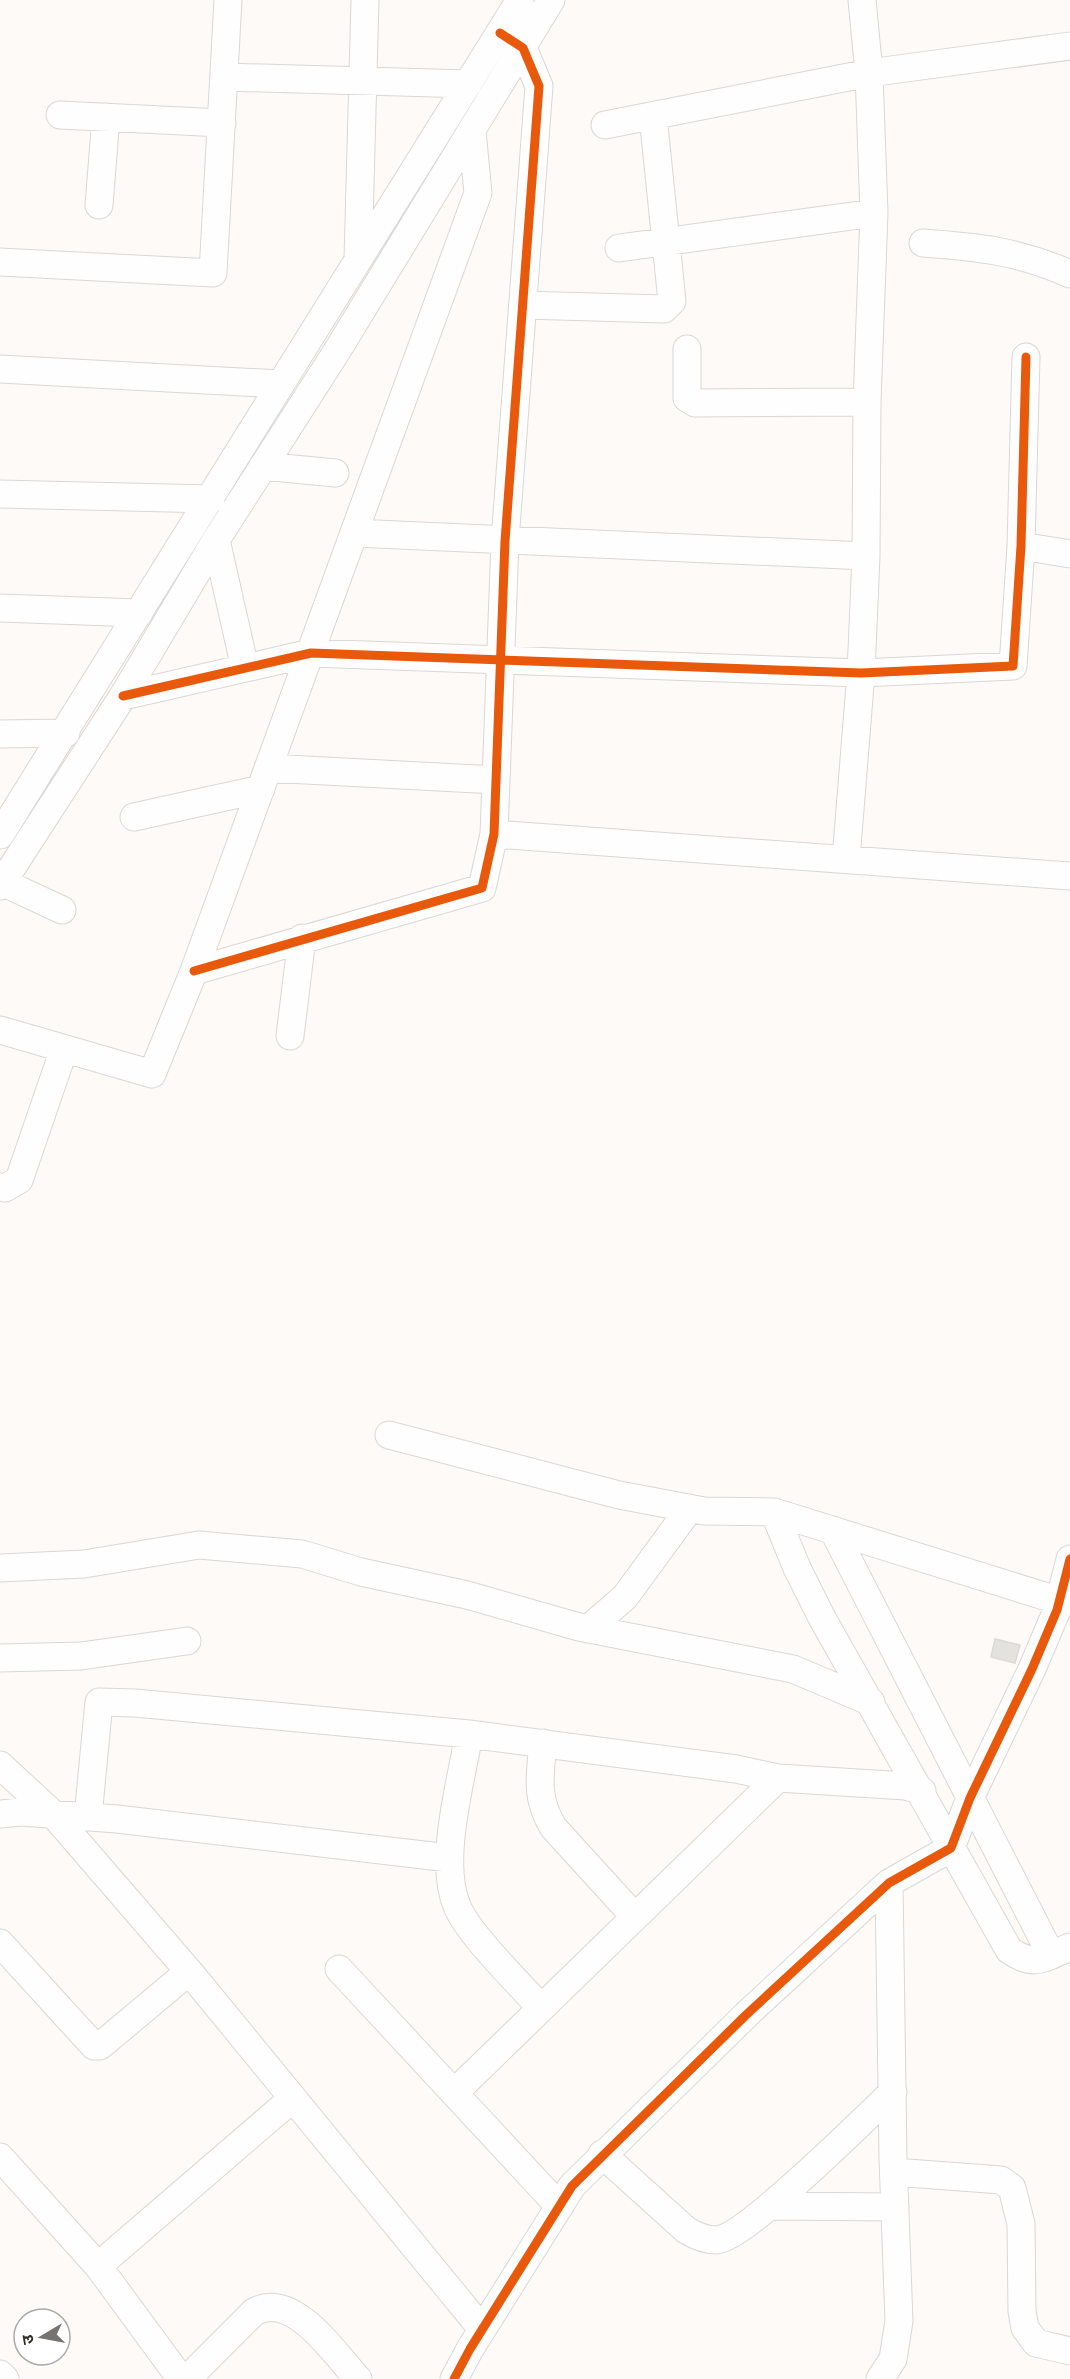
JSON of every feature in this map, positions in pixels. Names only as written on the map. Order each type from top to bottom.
[{"type":"street","points":[[0,262],[213,273],[228,0]]},
{"type":"street","points":[[358,260],[365,0]]},
{"type":"street","points":[[62,910],[1,884],[123,696],[216,540],[337,351],[551,0]]},
{"type":"street","points":[[846,859],[861,673],[874,213],[869,73],[862,0]]},
{"type":"street","points":[[0,835],[66,733],[500,33],[517,2]]},
{"type":"street","points":[[194,971],[302,938],[482,888],[494,834],[505,541],[539,86],[523,48],[500,33]]},
{"type":"street","points":[[605,125],[869,73],[1070,46]]},
{"type":"street","points":[[224,77],[363,79],[468,84]]},
{"type":"street","points":[[60,115],[222,123]]},
{"type":"street","points":[[523,305],[664,309],[672,301],[653,116]]},
{"type":"street","points":[[99,204],[106,117]]},
{"type":"street","points":[[0,1030],[152,1074],[194,971],[478,193],[472,131]]},
{"type":"street","points":[[619,248],[874,213]]},
{"type":"street","points":[[923,243],[979,247],[1024,255],[1070,274]]},
{"type":"street","points":[[687,349],[687,398],[695,403],[867,402]]},
{"type":"street","points":[[123,696],[311,653],[861,673],[1013,666],[1021,546],[1026,357]]},
{"type":"street","points":[[0,369],[281,384]]},
{"type":"street","points":[[263,466],[334,473]]},
{"type":"street","points":[[0,494],[211,499]]},
{"type":"street","points":[[354,533],[866,556]]},
{"type":"street","points":[[216,540],[245,669]]},
{"type":"street","points":[[1021,546],[1070,554]]},
{"type":"street","points":[[0,608],[139,613]]},
{"type":"street","points":[[0,734],[66,733]]},
{"type":"street","points":[[134,817],[265,778],[496,780]]},
{"type":"street","points":[[494,834],[1070,876]]},
{"type":"street","points":[[290,1036],[302,938]]},
{"type":"street","points":[[0,1187],[5,1188],[20,1180],[64,1048]]},
{"type":"street","points":[[389,1435],[619,1495],[690,1508],[774,1512],[1062,1608]]},
{"type":"street","points":[[588,1629],[625,1596],[690,1508]]},
{"type":"street","points":[[774,1512],[797,1568],[821,1616],[922,1791],[951,1848],[1009,1950],[1022,1959],[1036,1962],[1060,1951],[970,1798],[833,1530]]},
{"type":"street","points":[[0,1568],[84,1564],[199,1545],[302,1554],[361,1572],[467,1595],[588,1629],[793,1669],[870,1702]]},
{"type":"street","points":[[454,2379],[482,2329],[572,2186],[746,2015],[889,1883],[951,1848],[970,1798],[1062,1608],[1070,1559]]},
{"type":"street","points":[[0,1658],[81,1656],[187,1641]]},
{"type":"street","points":[[88,1817],[99,1702],[135,1703],[469,1734],[736,1769],[778,1778],[906,1786],[922,1791]]},
{"type":"street","points":[[469,1734],[449,1858],[450,1881],[457,1906],[468,1925],[541,2008]]},
{"type":"street","points":[[543,1743],[538,1792],[544,1812],[554,1827],[635,1917]]},
{"type":"street","points":[[0,1765],[53,1814],[192,1975],[482,2329]]},
{"type":"street","points":[[454,2093],[778,1778]]},
{"type":"street","points":[[0,1814],[21,1812],[88,1817],[449,1858]]},
{"type":"street","points":[[889,1883],[899,2321],[889,2372]]},
{"type":"street","points":[[0,1943],[94,2046],[100,2046],[186,1974],[192,1975]]},
{"type":"street","points":[[339,1969],[560,2206]]},
{"type":"street","points":[[602,2154],[686,2230],[700,2238],[718,2240],[738,2230],[771,2206],[893,2092]]},
{"type":"street","points":[[98,2266],[292,2099]]},
{"type":"street","points":[[0,2157],[98,2266],[181,2379]]},
{"type":"street","points":[[894,2172],[1001,2180],[1012,2188],[1021,2224],[1022,2312],[1025,2328],[1036,2343],[1070,2351]]},
{"type":"street","points":[[771,2206],[895,2207]]},
{"type":"street","points":[[188,2379],[254,2312],[264,2307],[277,2306],[293,2312],[358,2379]]},
{"type":"street","points":[[0,2374],[4,2379]]},
{"type":"building","points":[[995,1639],[1020,1645],[1015,1663],[991,1657]]},
{"type":"cycle path","points":[[194,971],[482,888],[494,834],[505,541],[539,86],[523,48],[500,33]]},
{"type":"cycle path","points":[[123,696],[311,653],[861,673],[1013,666],[1021,546],[1026,357]]},
{"type":"cycle path","points":[[454,2379],[470,2349],[572,2186],[746,2015],[889,1883],[951,1848],[970,1798],[1032,1669],[1057,1610],[1070,1559]]}]
